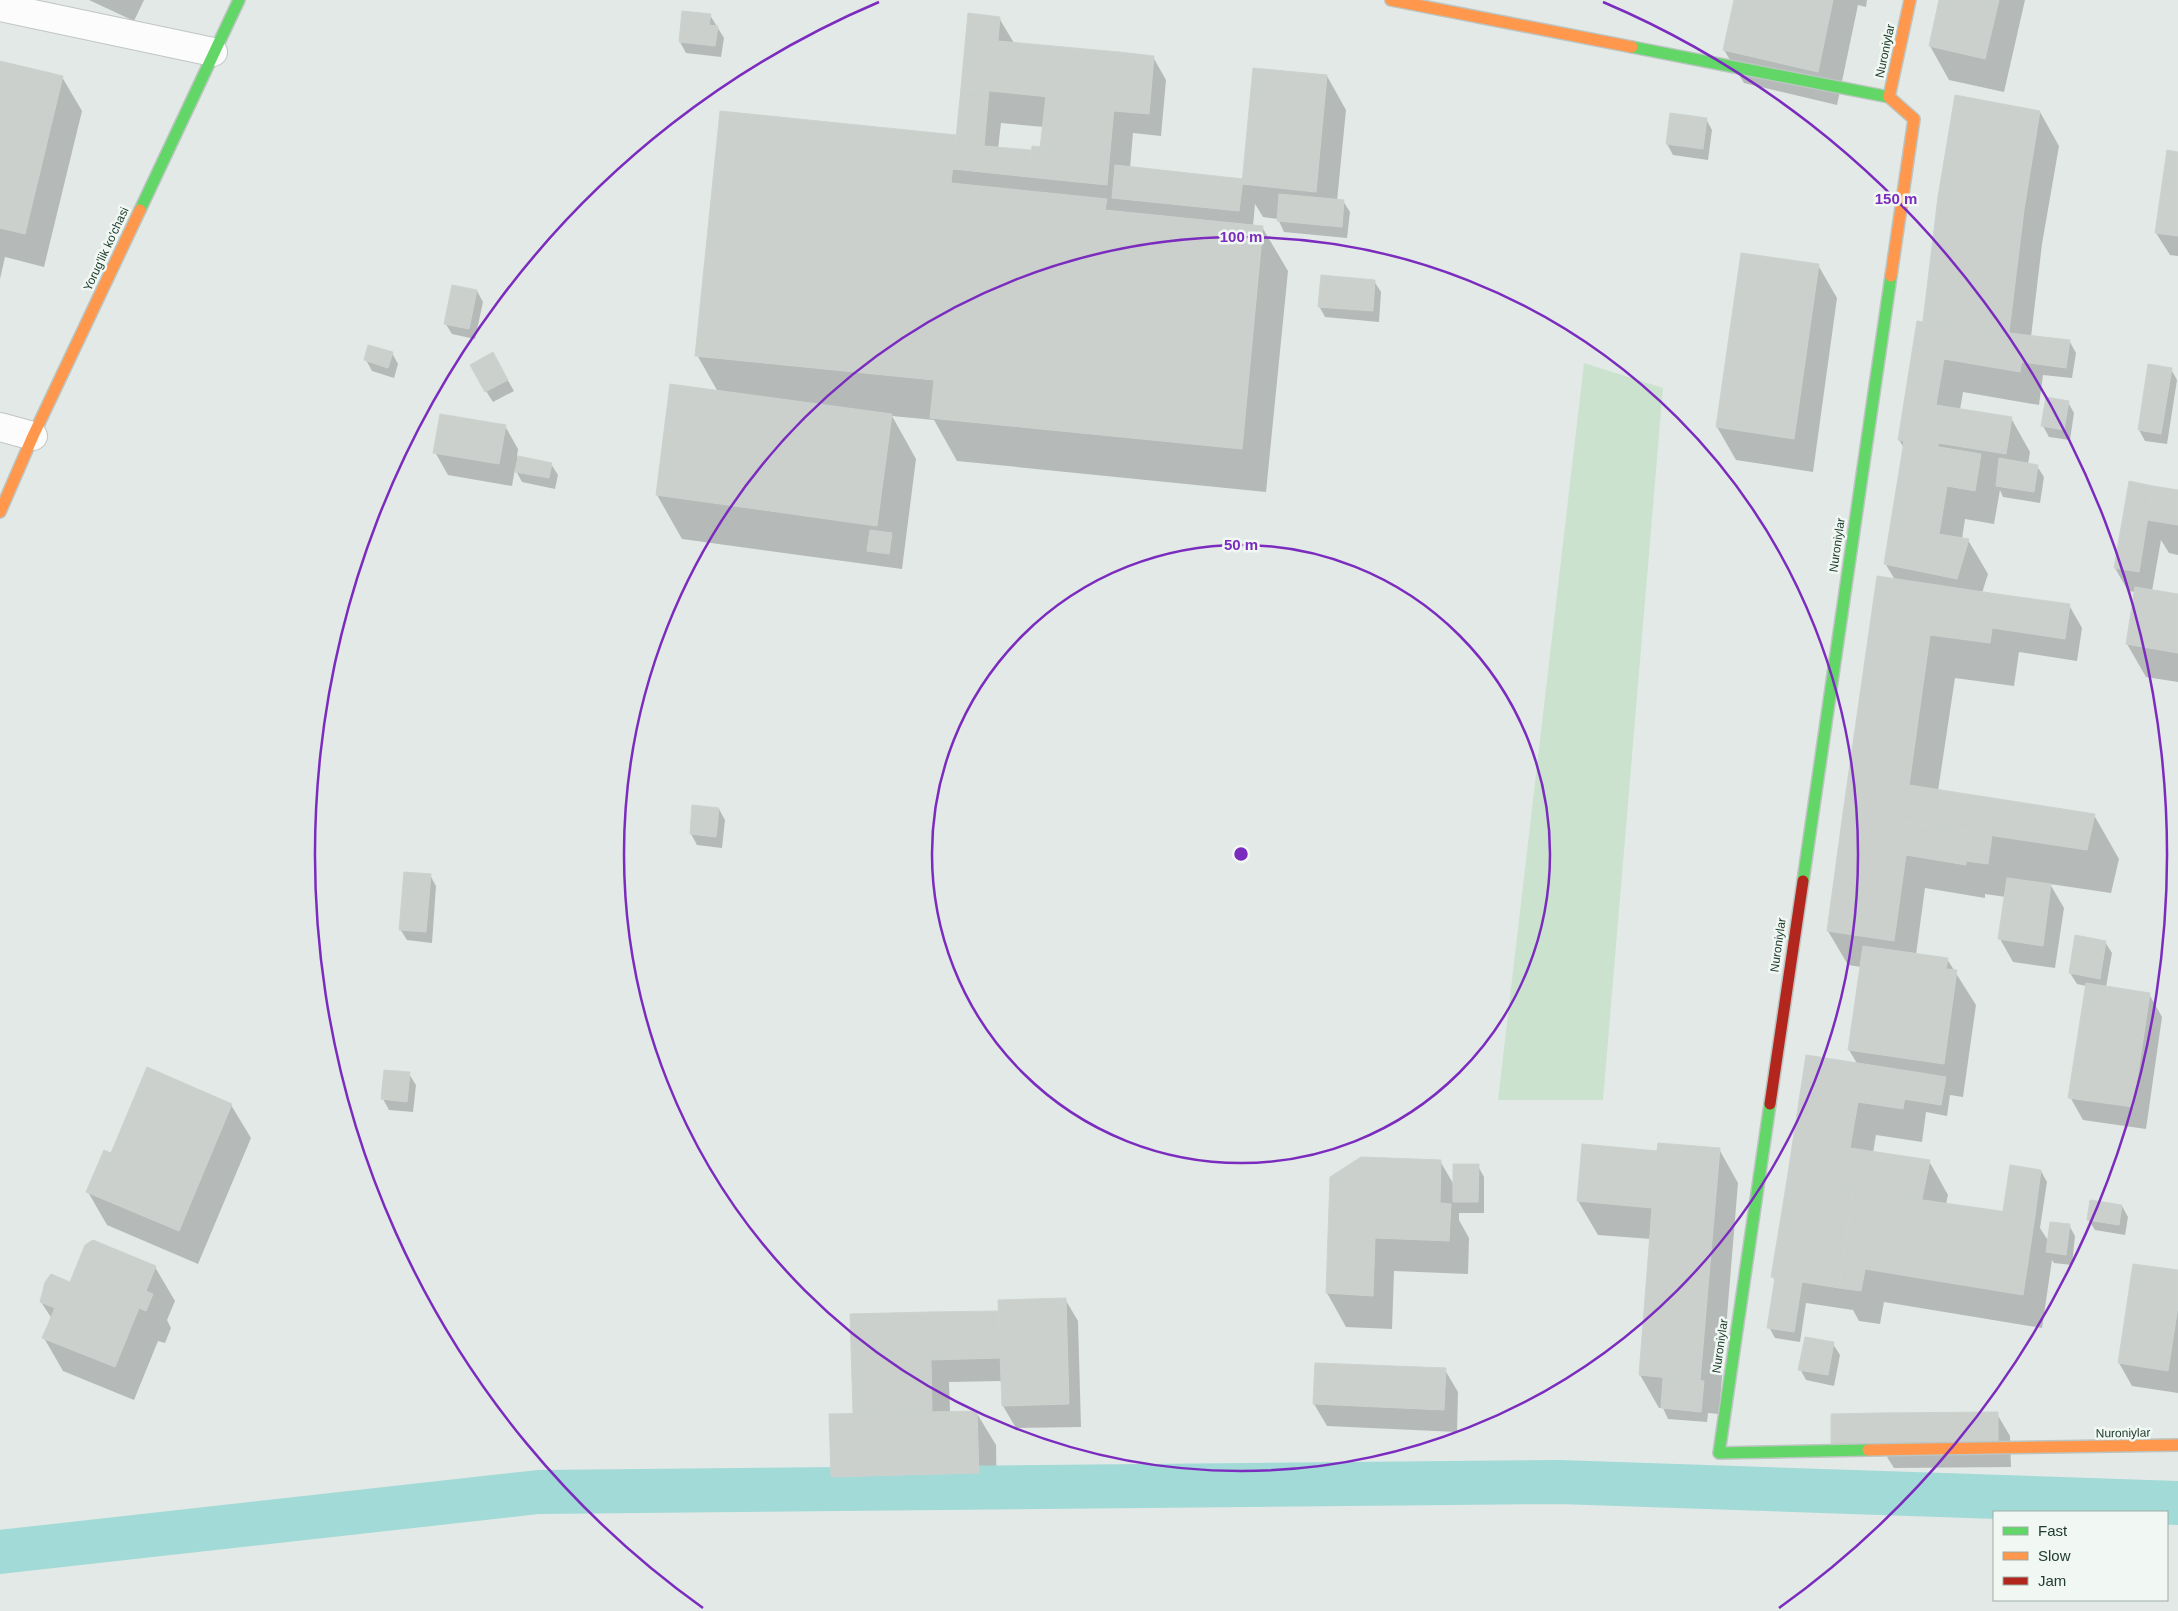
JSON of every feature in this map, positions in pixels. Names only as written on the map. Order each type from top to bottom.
[{"type":"street","name":"Yorug'lik ko'chasi","points":[[0,512],[213,52],[239,0]]},
{"type":"street","points":[[1391,0],[1888,97]]},
{"type":"street","name":"Nuroniylar","points":[[1910,0],[1888,97],[1914,119],[1719,1453],[2178,1446]]},
{"type":"street","points":[[0,7],[213,52]]},
{"type":"street","points":[[0,427],[34,436]]},
{"type":"green space","points":[[1584,363],[1663,388],[1603,1100],[1498,1100]]},
{"type":"building","points":[[1734,0],[1833,0],[1818,72],[1723,50]]},
{"type":"building","points":[[1939,0],[1999,0],[1985,59],[1929,46]]},
{"type":"building","points":[[682,11],[711,14],[709,25],[718,26],[715,46],[679,42]]},
{"type":"building","points":[[968,13],[1000,17],[998,41],[1119,52],[1107,185],[1029,177],[1032,146],[1064,149],[1069,99],[961,88]]},
{"type":"building","points":[[1119,52],[1154,56],[1149,114],[1114,111]]},
{"type":"building","points":[[0,61],[63,76],[25,234],[0,228]]},
{"type":"building","points":[[1253,68],[1327,75],[1316,192],[1242,184]]},
{"type":"building","points":[[961,88],[989,90],[984,146],[1031,150],[1029,177],[953,169]]},
{"type":"building","points":[[1955,95],[2040,111],[2024,210],[1938,197]]},
{"type":"building","points":[[1046,96],[1069,99],[1064,149],[1040,148]]},
{"type":"building","points":[[720,111],[956,135],[951,183],[1107,199],[1105,210],[1263,226],[1242,449],[930,418],[934,380],[695,356]]},
{"type":"building","points":[[1670,113],[1707,118],[1703,149],[1666,144]]},
{"type":"building","points":[[2167,150],[2178,152],[2178,236],[2155,233]]},
{"type":"building","points":[[1115,165],[1243,179],[1239,211],[1112,198]]},
{"type":"building","points":[[1279,194],[1344,200],[1342,227],[1277,221]]},
{"type":"building","points":[[1938,197],[2024,210],[2009,332],[1923,321]]},
{"type":"building","points":[[1741,253],[1819,264],[1794,439],[1716,427]]},
{"type":"building","points":[[1321,275],[1375,280],[1373,311],[1318,307]]},
{"type":"building","points":[[452,285],[477,290],[469,329],[444,324]]},
{"type":"building","points":[[1917,321],[2026,335],[2020,372],[1944,359],[1936,405],[2012,417],[2006,454],[1938,443],[1938,447],[1898,440]]},
{"type":"building","points":[[2026,335],[2070,340],[2066,368],[2022,362]]},
{"type":"building","points":[[368,345],[393,352],[388,368],[364,360]]},
{"type":"building","points":[[493,352],[508,380],[485,392],[470,365]]},
{"type":"building","points":[[2148,364],[2172,368],[2161,434],[2138,430]]},
{"type":"building","points":[[670,384],[892,414],[877,526],[656,495]]},
{"type":"building","points":[[2046,397],[2069,401],[2064,430],[2041,426]]},
{"type":"building","points":[[440,414],[506,425],[499,464],[433,453]]},
{"type":"building","points":[[1904,441],[1981,454],[1975,491],[1947,486],[1939,534],[1969,539],[1957,579],[1884,564]]},
{"type":"building","points":[[518,456],[552,463],[549,478],[515,472]]},
{"type":"building","points":[[1999,458],[2038,465],[2034,492],[1996,486]]},
{"type":"building","points":[[2129,481],[2153,486],[2139,572],[2114,568]]},
{"type":"building","points":[[2153,486],[2178,490],[2178,525],[2148,520]]},
{"type":"building","points":[[870,530],[892,533],[889,554],[867,551]]},
{"type":"building","points":[[1877,576],[1997,594],[1990,643],[1930,635],[1909,785],[2095,814],[2087,850],[1843,813]]},
{"type":"building","points":[[2135,587],[2178,594],[2178,653],[2126,644]]},
{"type":"building","points":[[1997,594],[2070,604],[2065,639],[1992,628]]},
{"type":"building","points":[[692,805],[719,808],[716,837],[690,834]]},
{"type":"building","points":[[1843,813],[1992,835],[1988,864],[1966,861],[1966,865],[1906,855],[1894,941],[1827,931]]},
{"type":"building","points":[[404,872],[431,874],[426,932],[399,930]]},
{"type":"building","points":[[2007,878],[2051,884],[2043,946],[1998,939]]},
{"type":"building","points":[[2075,935],[2106,941],[2100,979],[2069,973]]},
{"type":"building","points":[[1863,946],[1948,958],[1946,969],[1957,970],[1944,1064],[1848,1050]]},
{"type":"building","points":[[2086,983],[2150,993],[2133,1107],[2068,1098]]},
{"type":"building","points":[[1806,1055],[1909,1071],[1903,1109],[1858,1102],[1850,1148],[1930,1160],[1922,1199],[1787,1180]]},
{"type":"building","points":[[147,1067],[232,1104],[179,1231],[86,1192],[104,1150],[111,1153]]},
{"type":"building","points":[[384,1070],[410,1072],[407,1102],[381,1099]]},
{"type":"building","points":[[1909,1071],[1946,1077],[1941,1105],[1904,1099]]},
{"type":"building","points":[[1658,1143],[1720,1148],[1700,1381],[1639,1375],[1652,1208],[1577,1201],[1582,1144],[1657,1151]]},
{"type":"building","points":[[1361,1157],[1441,1160],[1440,1203],[1451,1204],[1449,1241],[1375,1238],[1373,1296],[1326,1293],[1330,1177]]},
{"type":"building","points":[[1453,1164],[1479,1164],[1478,1202],[1453,1202]]},
{"type":"building","points":[[2010,1165],[2041,1170],[2035,1216],[2003,1211]]},
{"type":"building","points":[[1787,1180],[1853,1190],[1839,1288],[1771,1277]]},
{"type":"building","points":[[1853,1190],[2035,1216],[2023,1295],[1865,1269],[1861,1291],[1839,1288]]},
{"type":"building","points":[[2090,1200],[2122,1205],[2119,1225],[2087,1220]]},
{"type":"building","points":[[2050,1222],[2070,1224],[2066,1255],[2046,1252]]},
{"type":"building","points":[[93,1240],[156,1266],[146,1291],[153,1294],[146,1311],[139,1308],[115,1367],[42,1338],[55,1308],[40,1302],[45,1282],[51,1274],[70,1282],[85,1245]]},
{"type":"building","points":[[2133,1264],[2178,1270],[2178,1306],[2168,1371],[2118,1363]]},
{"type":"building","points":[[1775,1278],[1802,1282],[1794,1332],[1767,1328]]},
{"type":"building","points":[[1066,1298],[1069,1404],[1002,1406],[998,1300]]},
{"type":"building","points":[[999,1311],[1000,1358],[931,1360],[930,1312]]},
{"type":"building","points":[[930,1312],[932,1411],[853,1413],[850,1314]]},
{"type":"building","points":[[1805,1337],[1834,1342],[1828,1375],[1798,1370]]},
{"type":"building","points":[[1315,1363],[1446,1368],[1444,1410],[1313,1404]]},
{"type":"building","points":[[1663,1378],[1704,1381],[1701,1412],[1661,1408]]},
{"type":"building","points":[[977,1411],[979,1473],[831,1477],[829,1414]]},
{"type":"building","points":[[1998,1412],[1998,1445],[1880,1446],[1879,1413]]},
{"type":"building","points":[[1879,1413],[1880,1446],[1831,1446],[1831,1414]]},
{"type":"waterway","points":[[0,1552],[538,1492],[1559,1482],[2178,1503]]},
{"type":"traffic: fast","points":[[140,210],[239,0]]},
{"type":"traffic: fast","points":[[1632,47],[1889,97]]},
{"type":"traffic: fast","points":[[1803,881],[1891,276]]},
{"type":"traffic: fast","points":[[1770,1104],[1719,1453],[1868,1450]]},
{"type":"traffic: slow","points":[[1391,0],[1632,47]]},
{"type":"traffic: slow","points":[[1891,276],[1914,119],[1889,97],[1910,0]]},
{"type":"traffic: slow","points":[[0,512],[33,436],[140,210]]},
{"type":"traffic: slow","points":[[1868,1450],[2178,1445]]},
{"type":"traffic: jam","points":[[1770,1104],[1803,881]]}]
